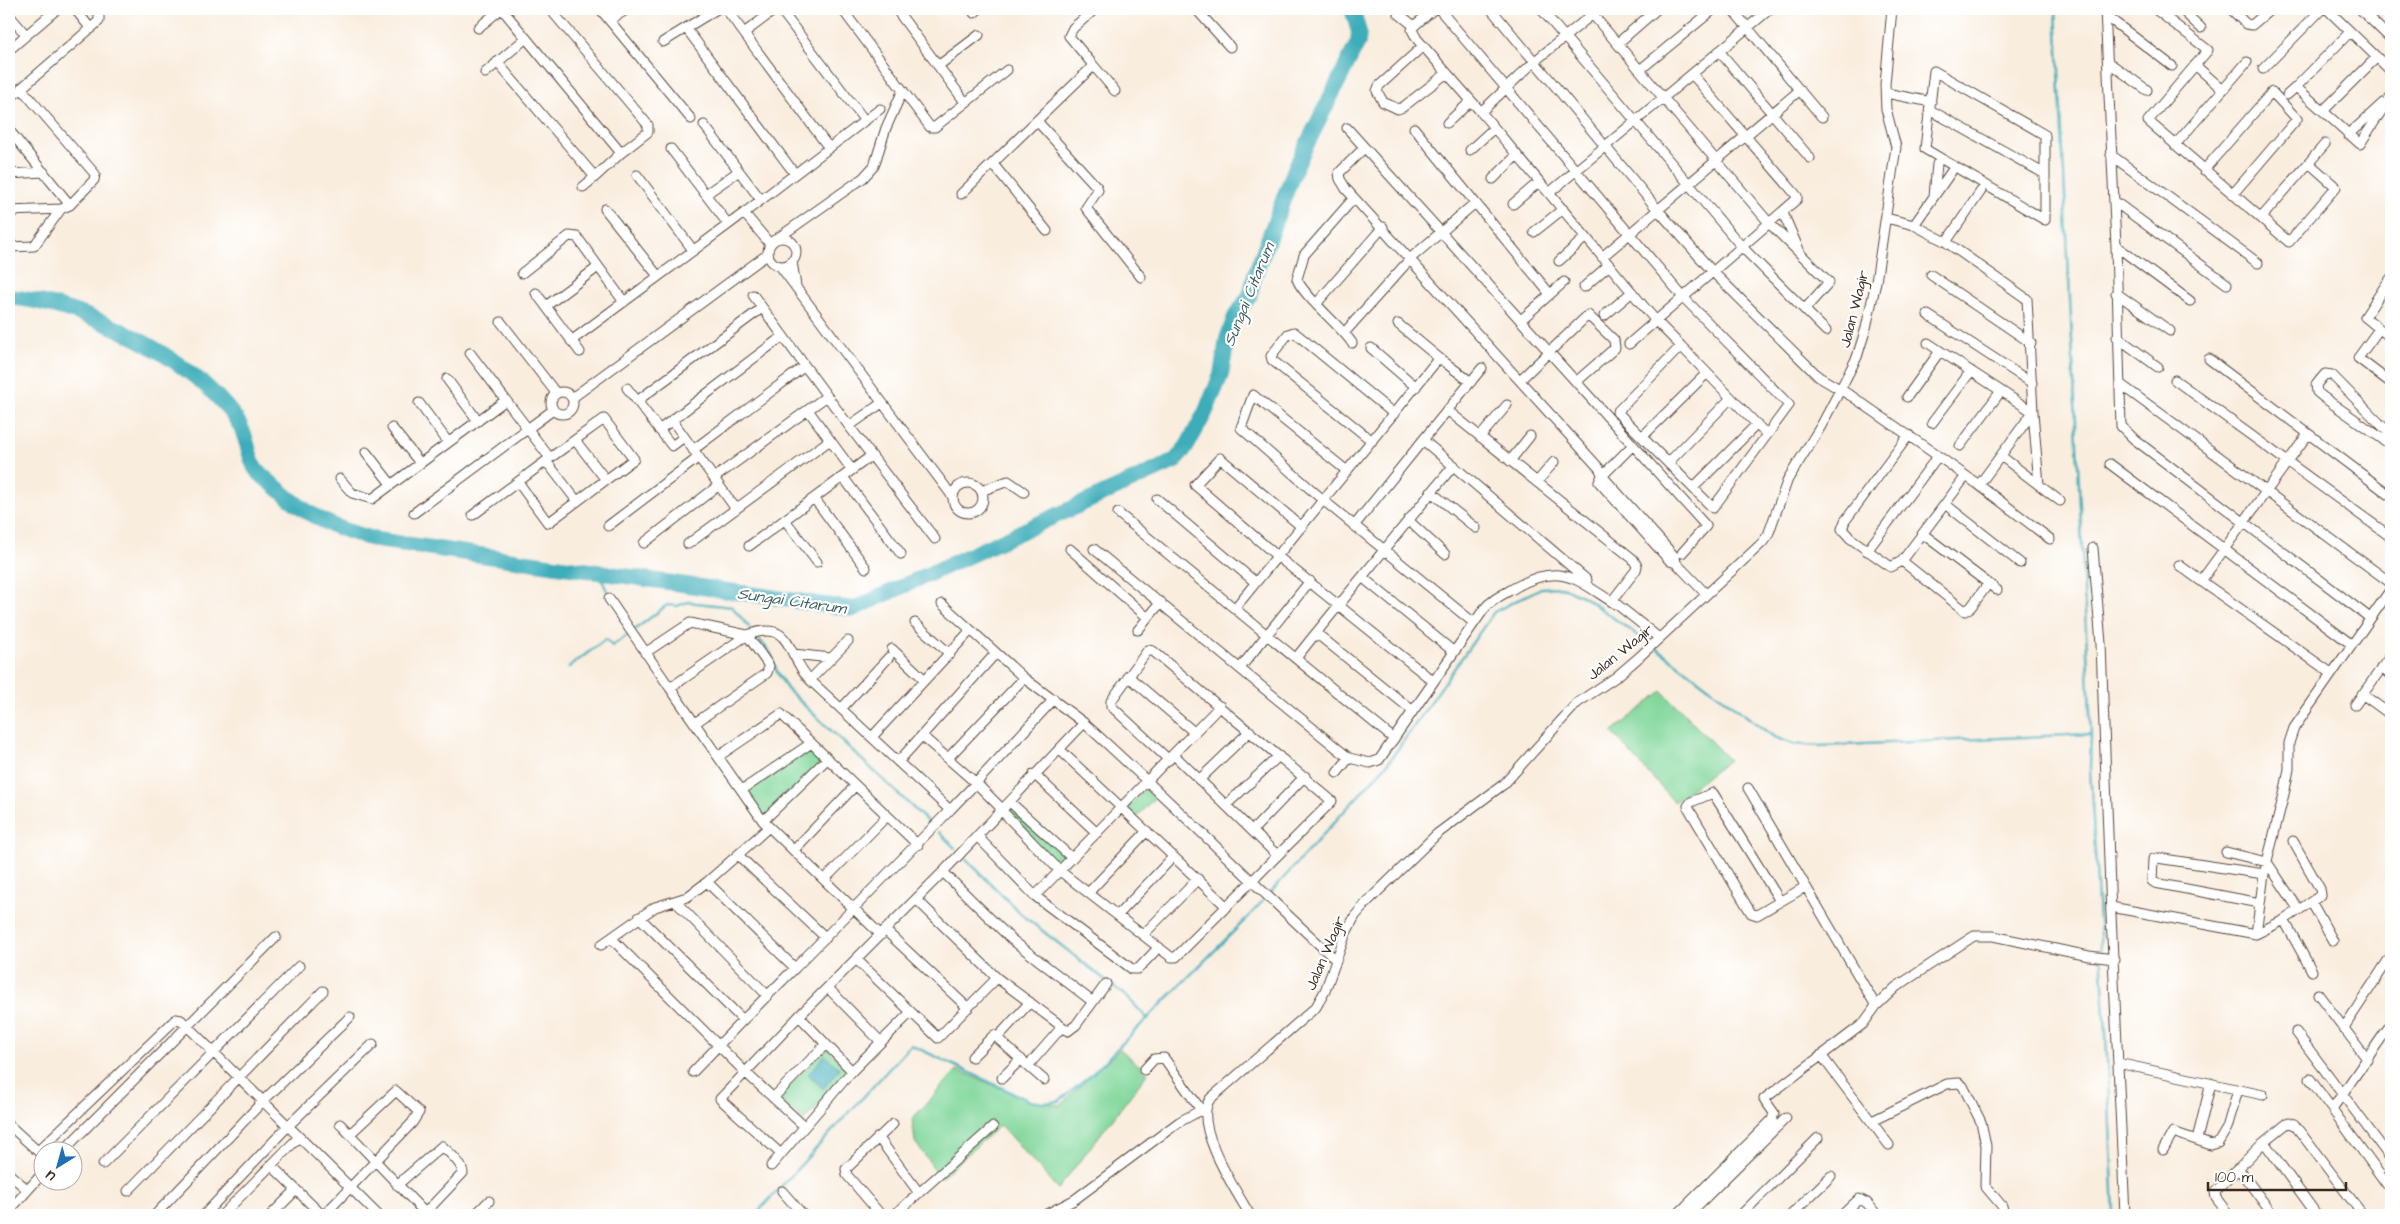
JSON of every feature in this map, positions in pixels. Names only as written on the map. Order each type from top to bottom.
[{"type":"street","points":[[9,50],[57,9]]},
{"type":"street","points":[[75,9],[91,28]]},
{"type":"street","points":[[9,99],[91,28],[100,18],[95,9]]},
{"type":"street","points":[[478,28],[502,9],[621,153]]},
{"type":"street","points":[[550,9],[648,124],[648,132],[644,137],[621,153],[583,187]]},
{"type":"street","points":[[600,9],[691,119]]},
{"type":"street","points":[[609,20],[628,9]]},
{"type":"street","points":[[663,42],[716,9]]},
{"type":"street","points":[[726,9],[829,148]]},
{"type":"street","points":[[744,33],[776,9]]},
{"type":"street","points":[[780,9],[865,121]]},
{"type":"street","points":[[842,9],[933,128],[1007,70]]},
{"type":"street","points":[[896,9],[965,102]]},
{"type":"street","points":[[1095,9],[1072,28],[1069,36],[1115,91]]},
{"type":"street","points":[[1196,9],[1230,47]]},
{"type":"street","points":[[1414,26],[1434,9]]},
{"type":"street","points":[[1438,9],[1505,89],[1577,170],[1683,297],[1789,405],[1713,508],[1618,412],[1681,346]]},
{"type":"street","points":[[1491,9],[1658,210],[1712,271],[1819,377],[1909,435],[2050,539]]},
{"type":"street","points":[[1541,9],[1742,247],[1826,331]]},
{"type":"street","points":[[1618,43],[1657,9]]},
{"type":"street","points":[[1641,69],[1714,9]]},
{"type":"street","points":[[1732,9],[1822,117]]},
{"type":"street","points":[[1549,193],[1770,9]]},
{"type":"street","name":"Jalan Wagir","points":[[1203,1109],[1210,1099],[1316,1007],[1325,991],[1346,933],[1355,916],[1384,884],[1437,834],[1504,784],[1577,703],[1616,677],[1762,543],[1768,535],[1788,479],[1821,426],[1840,390],[1856,357],[1866,328],[1886,218],[1896,147],[1886,109],[1892,9]]},
{"type":"street","points":[[2155,9],[2208,50],[2148,121],[2289,242],[2336,187],[2309,163]]},
{"type":"street","points":[[2182,9],[2201,28]]},
{"type":"street","points":[[2231,9],[2246,24],[2252,25],[2271,9]]},
{"type":"street","points":[[2264,69],[2322,9]]},
{"type":"street","points":[[2327,9],[2391,71]]},
{"type":"street","points":[[2360,9],[2391,40]]},
{"type":"street","points":[[1481,112],[1535,61],[1593,11],[1716,162],[1770,224],[1830,282],[1805,309]]},
{"type":"street","points":[[1398,12],[1414,26],[1414,35],[1422,46],[1481,112],[1656,321],[1767,435]]},
{"type":"street","points":[[2105,12],[2116,246],[2117,337],[2123,430],[2370,618]]},
{"type":"street","points":[[2105,12],[2172,66]]},
{"type":"street","points":[[9,15],[26,35]]},
{"type":"street","points":[[686,28],[795,174]]},
{"type":"street","points":[[2287,95],[2350,32]]},
{"type":"street","points":[[938,66],[979,35]]},
{"type":"street","points":[[485,73],[526,38]]},
{"type":"street","points":[[1422,46],[1379,86],[1378,95],[1383,102],[1398,109],[1403,108],[1447,73]]},
{"type":"street","points":[[1719,51],[1810,158]]},
{"type":"street","points":[[2323,111],[2377,57]]},
{"type":"street","points":[[498,62],[595,177]]},
{"type":"street","points":[[2108,62],[2147,90]]},
{"type":"street","points":[[2176,145],[2247,62]]},
{"type":"street","points":[[961,194],[1082,79],[1093,65]]},
{"type":"street","points":[[2195,65],[2223,90]]},
{"type":"street","points":[[1934,71],[2045,135],[2045,220],[1925,149],[1930,106],[1934,71]]},
{"type":"street","points":[[1629,344],[1712,271],[1770,224],[1794,202],[1797,196],[1692,74]]},
{"type":"street","points":[[2296,87],[2357,143],[2362,144],[2391,96]]},
{"type":"street","points":[[9,211],[61,209],[70,205],[94,180],[95,174],[22,88]]},
{"type":"street","points":[[572,398],[863,178],[874,166],[886,128],[903,90]]},
{"type":"street","points":[[1602,257],[1800,90]]},
{"type":"street","points":[[2204,170],[2272,92],[2297,119],[2233,194]]},
{"type":"street","points":[[1886,93],[1930,106],[2045,174]]},
{"type":"street","points":[[2348,135],[2391,96]]},
{"type":"street","points":[[1447,123],[1471,101]]},
{"type":"street","points":[[572,341],[880,109]]},
{"type":"street","points":[[1036,121],[1097,187],[1098,190],[1086,208],[1141,277]]},
{"type":"street","points":[[704,125],[760,200]]},
{"type":"street","points":[[1347,128],[1706,526],[1682,553]]},
{"type":"street","points":[[1414,128],[1550,294]]},
{"type":"street","points":[[1470,150],[1494,128]]},
{"type":"street","points":[[9,130],[13,141],[44,172],[70,205]]},
{"type":"street","points":[[2261,218],[2325,144]]},
{"type":"street","points":[[671,148],[728,224]]},
{"type":"street","points":[[1364,148],[1339,173],[1340,179],[1354,198],[1383,227],[1520,380],[1598,468],[1602,476],[1675,557],[1676,563],[1706,594]]},
{"type":"street","points":[[1493,179],[1517,155]]},
{"type":"street","points":[[2111,155],[2258,263]]},
{"type":"street","points":[[992,164],[1023,199],[1047,231]]},
{"type":"street","points":[[1934,196],[1937,164]]},
{"type":"street","points":[[706,194],[739,171]]},
{"type":"street","points":[[9,174],[44,172]]},
{"type":"street","points":[[1914,225],[1951,172]]},
{"type":"street","points":[[637,175],[693,250]]},
{"type":"street","points":[[1514,204],[1538,182]]},
{"type":"street","points":[[1946,242],[1981,191]]},
{"type":"street","points":[[1352,343],[1345,332],[1339,329],[1297,282],[1301,260],[1327,226],[1354,198]]},
{"type":"street","points":[[2114,201],[2227,284]]},
{"type":"street","points":[[1345,332],[1411,258],[1475,203]]},
{"type":"street","points":[[9,248],[34,246],[61,209]]},
{"type":"street","points":[[605,209],[658,276]]},
{"type":"street","points":[[1534,232],[1562,209]]},
{"type":"street","points":[[1783,212],[1801,255]]},
{"type":"street","points":[[744,213],[772,245],[772,262],[780,266],[796,287],[953,497],[959,510],[963,513],[974,512],[983,501],[982,491],[975,484],[965,483],[957,488],[953,497]]},
{"type":"street","points":[[1886,218],[1914,225],[1946,242],[2027,299],[2039,485]]},
{"type":"street","points":[[796,287],[792,262],[796,254],[795,246],[803,222]]},
{"type":"street","points":[[1317,303],[1383,227]]},
{"type":"street","points":[[522,272],[573,235],[577,237],[624,302]]},
{"type":"street","points":[[1559,262],[1586,237]]},
{"type":"street","points":[[772,245],[788,239],[795,246]]},
{"type":"street","points":[[2116,246],[2190,301]]},
{"type":"street","points":[[780,266],[792,262]]},
{"type":"street","points":[[1584,287],[1609,265]]},
{"type":"street","points":[[546,306],[598,267]]},
{"type":"street","points":[[1930,275],[2031,343]]},
{"type":"street","points":[[2391,278],[2388,288],[2365,315],[2366,319],[2391,338]]},
{"type":"street","points":[[1521,320],[1564,282]]},
{"type":"street","points":[[1604,316],[1632,292]]},
{"type":"street","points":[[536,293],[580,352]]},
{"type":"street","points":[[2116,293],[2170,331]]},
{"type":"street","points":[[752,295],[934,539]]},
{"type":"street","points":[[637,401],[762,308]]},
{"type":"street","points":[[1520,380],[1588,315],[1596,320],[1614,340],[1615,348],[1576,382]]},
{"type":"street","points":[[1928,315],[2032,383]]},
{"type":"street","points":[[501,322],[556,394]]},
{"type":"street","points":[[1398,324],[1471,382]]},
{"type":"street","points":[[2380,329],[2358,358],[2391,383]]},
{"type":"street","points":[[1372,441],[1272,360],[1270,356],[1288,334],[1294,332],[1394,414]]},
{"type":"street","points":[[659,430],[783,336]]},
{"type":"street","points":[[2117,337],[2158,368]]},
{"type":"street","points":[[1928,343],[2033,412]]},
{"type":"street","points":[[1371,348],[1416,386]]},
{"type":"street","points":[[1907,397],[1940,351]]},
{"type":"street","points":[[470,353],[528,429],[577,501]]},
{"type":"street","points":[[1235,608],[1439,358]]},
{"type":"street","points":[[2209,359],[2391,496]]},
{"type":"street","points":[[608,526],[805,366]]},
{"type":"street","points":[[1354,526],[1482,368]]},
{"type":"street","points":[[1932,424],[1971,371]]},
{"type":"street","points":[[1642,437],[1707,373]]},
{"type":"street","points":[[2391,435],[2332,375],[2325,374],[2316,385],[2317,392],[2323,398],[2391,444]]},
{"type":"street","points":[[446,379],[478,421]]},
{"type":"street","points":[[2175,380],[2391,537]]},
{"type":"street","points":[[2120,384],[2391,583]]},
{"type":"street","points":[[627,388],[672,446],[684,437]]},
{"type":"street","points":[[1960,446],[2001,391]]},
{"type":"street","points":[[565,392],[572,398],[573,407],[567,413],[560,414],[553,410],[551,401],[556,394],[565,392]]},
{"type":"street","points":[[1347,471],[1253,395],[1241,428],[1354,526],[1474,623]]},
{"type":"street","points":[[644,543],[717,482],[827,396]]},
{"type":"street","points":[[1668,463],[1732,398]]},
{"type":"street","points":[[340,479],[352,493],[372,499],[506,400]]},
{"type":"street","points":[[419,402],[448,442]]},
{"type":"street","points":[[849,426],[882,403]]},
{"type":"street","points":[[1480,437],[1507,406]]},
{"type":"street","points":[[414,513],[553,410]]},
{"type":"street","points":[[808,410],[852,470]]},
{"type":"street","points":[[1447,410],[1636,563],[1636,570],[1615,603]]},
{"type":"street","points":[[1979,485],[2033,412]]},
{"type":"street","points":[[473,515],[604,418],[634,459],[548,523],[518,482]]},
{"type":"street","points":[[672,420],[736,509]]},
{"type":"street","points":[[1693,488],[1757,424]]},
{"type":"street","points":[[392,428],[420,463]]},
{"type":"street","points":[[2201,581],[2308,434]]},
{"type":"street","points":[[1909,435],[1842,526],[1844,533],[1867,551],[1891,567],[1902,561],[1966,476]]},
{"type":"street","points":[[1510,461],[1530,436]]},
{"type":"street","points":[[575,440],[606,480]]},
{"type":"street","points":[[688,544],[830,440]]},
{"type":"street","points":[[1423,440],[1658,639]]},
{"type":"street","points":[[1602,476],[1632,445]]},
{"type":"street","points":[[366,452],[391,484]]},
{"type":"street","points":[[749,546],[871,456]]},
{"type":"street","points":[[1867,551],[1938,456]]},
{"type":"street","points":[[2001,456],[2060,501]]},
{"type":"street","points":[[1302,527],[1220,458],[1195,485],[1277,556],[1433,682]]},
{"type":"street","points":[[1537,482],[1554,462]]},
{"type":"street","points":[[2110,464],[2222,550],[2351,644]]},
{"type":"street","points":[[1296,658],[1454,465]]},
{"type":"street","points":[[843,476],[901,554]]},
{"type":"street","points":[[982,491],[1008,481],[1024,492]]},
{"type":"street","points":[[1431,492],[1476,528]]},
{"type":"street","points":[[814,498],[866,568]]},
{"type":"street","points":[[1157,499],[1256,582]]},
{"type":"street","points":[[1946,504],[2020,563]]},
{"type":"street","points":[[1118,513],[1394,739]]},
{"type":"street","points":[[785,520],[817,562]]},
{"type":"street","points":[[1408,520],[1445,554]]},
{"type":"street","points":[[1923,534],[1997,590]]},
{"type":"street","points":[[2093,548],[2101,644],[2112,958],[2125,1215]]},
{"type":"street","points":[[1070,549],[1148,618]]},
{"type":"street","points":[[1094,549],[1349,758],[1375,762],[1379,760],[1488,604],[1496,598],[1527,581],[1549,575],[1567,576],[1584,582],[1615,603]]},
{"type":"street","points":[[1902,561],[1965,611],[1971,607],[1988,584]]},
{"type":"street","points":[[2178,565],[2331,673]]},
{"type":"street","points":[[1362,577],[1454,652]]},
{"type":"street","points":[[1240,667],[1310,581]]},
{"type":"street","points":[[2256,934],[2264,874],[2285,790],[2289,770],[2289,743],[2294,728],[2391,589]]},
{"type":"street","points":[[609,599],[766,824],[854,909],[884,933],[968,1008]]},
{"type":"street","points":[[1138,630],[1161,602]]},
{"type":"street","points":[[942,604],[1024,678],[1084,723],[1149,781],[1261,891],[1336,960]]},
{"type":"street","points":[[645,653],[690,623],[747,636],[769,666],[767,673],[695,722]]},
{"type":"street","points":[[915,623],[950,654]]},
{"type":"street","points":[[670,688],[747,636],[761,631],[780,632],[797,664],[810,680],[950,810]]},
{"type":"street","points":[[872,737],[970,631]]},
{"type":"street","points":[[1316,633],[1413,710]]},
{"type":"street","points":[[810,680],[848,641]]},
{"type":"street","points":[[922,736],[976,783],[1060,871],[1171,957],[1176,958],[1332,801],[1305,776],[1153,651],[1148,650],[1128,676],[1111,701],[1111,706],[1199,780],[1277,855]]},
{"type":"street","points":[[841,709],[890,653],[925,680]]},
{"type":"street","points":[[898,762],[996,653]]},
{"type":"street","points":[[793,654],[832,658]]},
{"type":"street","points":[[2355,705],[2391,654]]},
{"type":"street","points":[[2381,668],[2391,675]]},
{"type":"street","points":[[1128,676],[1195,734]]},
{"type":"street","points":[[948,758],[1024,678]]},
{"type":"street","points":[[2362,694],[2391,715]]},
{"type":"street","points":[[693,1072],[918,844],[1054,699]]},
{"type":"street","points":[[1034,896],[1149,781],[1220,706]]},
{"type":"street","points":[[719,756],[781,714],[810,744],[918,844]]},
{"type":"street","points":[[781,1154],[720,1098],[1003,811],[1034,774],[1084,723]]},
{"type":"street","points":[[1199,780],[1250,732]]},
{"type":"street","points":[[742,790],[810,744]]},
{"type":"street","points":[[1059,749],[1227,907]]},
{"type":"street","points":[[1226,805],[1279,756]]},
{"type":"street","points":[[1337,773],[1349,758]]},
{"type":"street","points":[[601,945],[655,907],[695,893],[738,855],[826,759]]},
{"type":"street","points":[[1034,774],[1098,833]]},
{"type":"street","points":[[1252,830],[1305,776]]},
{"type":"street","points":[[794,850],[855,786]]},
{"type":"street","points":[[1748,788],[1876,1006]]},
{"type":"street","points":[[1780,901],[1713,793],[1691,802],[1688,806],[1751,913],[1757,914],[1805,887]]},
{"type":"street","points":[[1010,802],[1072,858]]},
{"type":"street","points":[[824,880],[887,816]]},
{"type":"street","points":[[1089,892],[1147,831]]},
{"type":"street","points":[[977,836],[1034,896],[1132,969],[1138,969],[1159,947]]},
{"type":"street","points":[[2111,907],[2256,934],[2284,920],[2320,898],[2321,893],[2293,841]]},
{"type":"street","points":[[2226,852],[2267,862],[2299,910]]},
{"type":"street","points":[[738,855],[826,938]]},
{"type":"street","points":[[1118,915],[1173,857]]},
{"type":"street","points":[[2260,903],[2155,883],[2152,881],[2151,870],[2153,859],[2157,858],[2264,874]]},
{"type":"street","points":[[943,872],[1011,939],[1093,1002]]},
{"type":"street","points":[[1143,935],[1198,880]]},
{"type":"street","points":[[707,882],[795,968]]},
{"type":"street","points":[[916,899],[997,978],[1068,1031],[1072,1030],[1106,984]]},
{"type":"street","points":[[675,901],[768,996]]},
{"type":"street","points":[[2312,903],[2333,941]]},
{"type":"street","points":[[640,917],[743,1020]]},
{"type":"street","points":[[2284,920],[2312,971]]},
{"type":"street","points":[[1682,1215],[1772,1120],[1774,1113],[1764,1099],[1864,1024],[1876,1006],[1896,987],[1974,936],[1992,936],[2094,957],[2112,958]]},
{"type":"street","points":[[72,1142],[276,937]]},
{"type":"street","points":[[611,938],[718,1046],[804,1126]]},
{"type":"street","points":[[2343,1029],[2391,956]]},
{"type":"street","points":[[857,960],[938,1038],[997,978]]},
{"type":"street","points":[[103,1164],[299,966]]},
{"type":"street","points":[[828,988],[881,1042]]},
{"type":"street","points":[[128,1191],[323,991]]},
{"type":"street","points":[[2318,994],[2368,1060]]},
{"type":"street","points":[[998,1037],[1030,1002]]},
{"type":"street","points":[[770,1166],[852,1070],[911,1012]]},
{"type":"street","points":[[155,1215],[263,1101],[350,1016]]},
{"type":"street","points":[[799,1016],[852,1070]]},
{"type":"street","points":[[51,1142],[170,1022],[176,1019],[181,1020],[378,1215]]},
{"type":"street","points":[[2332,1109],[2368,1060],[2391,1024]]},
{"type":"street","points":[[1002,1078],[1025,1062],[1062,1027]]},
{"type":"street","points":[[2296,1032],[2391,1159]]},
{"type":"street","points":[[972,1057],[994,1035],[1044,1080]]},
{"type":"street","points":[[204,1215],[288,1126],[372,1044]]},
{"type":"street","points":[[773,1098],[826,1044]]},
{"type":"street","points":[[1821,1055],[1890,1145]]},
{"type":"street","points":[[1144,1070],[1154,1059],[1164,1058],[1203,1109],[1212,1142],[1250,1215]]},
{"type":"street","points":[[2118,1063],[2263,1096]]},
{"type":"street","points":[[2310,1079],[2391,1190]]},
{"type":"street","points":[[1872,1121],[1947,1084],[1959,1083],[1964,1086],[1981,1122],[1986,1145],[1985,1186],[2002,1206],[2004,1215]]},
{"type":"street","points":[[2197,1139],[2211,1083]]},
{"type":"street","points":[[2163,1150],[2173,1132],[2211,1145],[2220,1141],[2228,1128],[2238,1090]]},
{"type":"street","points":[[271,1165],[323,1215],[412,1123],[419,1115],[418,1110],[396,1091],[350,1134]]},
{"type":"street","points":[[1045,1215],[1074,1200],[1179,1122],[1203,1109]]},
{"type":"street","points":[[1682,1215],[1786,1118]]},
{"type":"street","points":[[2229,1215],[2215,1195],[2264,1142],[2289,1122],[2293,1123],[2363,1215]]},
{"type":"street","points":[[340,1124],[397,1185],[426,1214],[463,1173],[455,1159],[442,1146],[397,1185]]},
{"type":"street","points":[[881,1215],[847,1176],[846,1169],[893,1124]]},
{"type":"street","points":[[9,1125],[32,1146]]},
{"type":"street","points":[[897,1214],[993,1127]]},
{"type":"street","points":[[222,1215],[299,1136]]},
{"type":"street","points":[[878,1137],[919,1193]]},
{"type":"street","points":[[1738,1214],[1818,1138]]},
{"type":"street","points":[[2264,1142],[2317,1215]]},
{"type":"street","points":[[2238,1168],[2273,1215]]},
{"type":"street","points":[[9,1174],[28,1190]]},
{"type":"street","points":[[1792,1215],[1831,1176]]},
{"type":"street","points":[[9,1211],[32,1185]]},
{"type":"street","points":[[271,1215],[296,1190]]},
{"type":"street","points":[[782,1191],[803,1215]]},
{"type":"street","points":[[1842,1215],[1859,1199],[1867,1203],[1877,1215]]},
{"type":"street","points":[[477,1215],[489,1201]]},
{"type":"green space","points":[[1662,691],[1729,760],[1674,802],[1612,732]]},
{"type":"green space","points":[[810,744],[827,759],[763,821],[742,791]]},
{"type":"green space","points":[[1146,788],[1155,797],[1137,817],[1127,808]]},
{"type":"green space","points":[[1010,802],[1072,858],[1060,871],[1002,811]]},
{"type":"green space","points":[[826,1047],[850,1071],[804,1121],[778,1098]]},
{"type":"green space","points":[[1120,1049],[1148,1073],[1058,1189],[1000,1125],[941,1178],[915,1142],[912,1119],[957,1070],[1030,1101],[1060,1105]]},
{"type":"water","points":[[825,1055],[840,1069],[823,1089],[808,1074]]},
{"type":"waterway","name":"Sungai Citarum","points":[[9,297],[70,310],[102,322],[134,337],[192,374],[216,396],[236,419],[243,432],[252,462],[259,473],[311,514],[346,531],[377,540],[853,609],[1175,461],[1187,446],[1205,413],[1221,375],[1227,339],[1235,317],[1250,295],[1255,274],[1296,166],[1358,42],[1359,32],[1352,9]]},
{"type":"waterway","points":[[2056,9],[2091,734],[2090,769],[2106,1034],[2114,1215]]},
{"type":"waterway","points":[[598,572],[610,597]]},
{"type":"waterway","points":[[755,1215],[911,1045],[1030,1101],[1044,1103],[1059,1101],[1090,1076],[1251,914],[1388,763],[1494,612],[1541,588],[1562,587],[1584,597],[1650,644]]},
{"type":"waterway","points":[[633,631],[667,605],[677,606],[688,602],[732,607],[749,627]]},
{"type":"waterway","points":[[569,667],[606,639],[612,646],[629,634]]},
{"type":"waterway","points":[[759,639],[771,654],[777,672],[787,689],[928,822]]},
{"type":"waterway","points":[[1655,647],[1774,737],[1793,744],[1820,746],[2091,734]]},
{"type":"waterway","points":[[939,832],[955,848]]},
{"type":"waterway","points":[[966,859],[1021,914],[1127,997],[1148,1019]]}]
